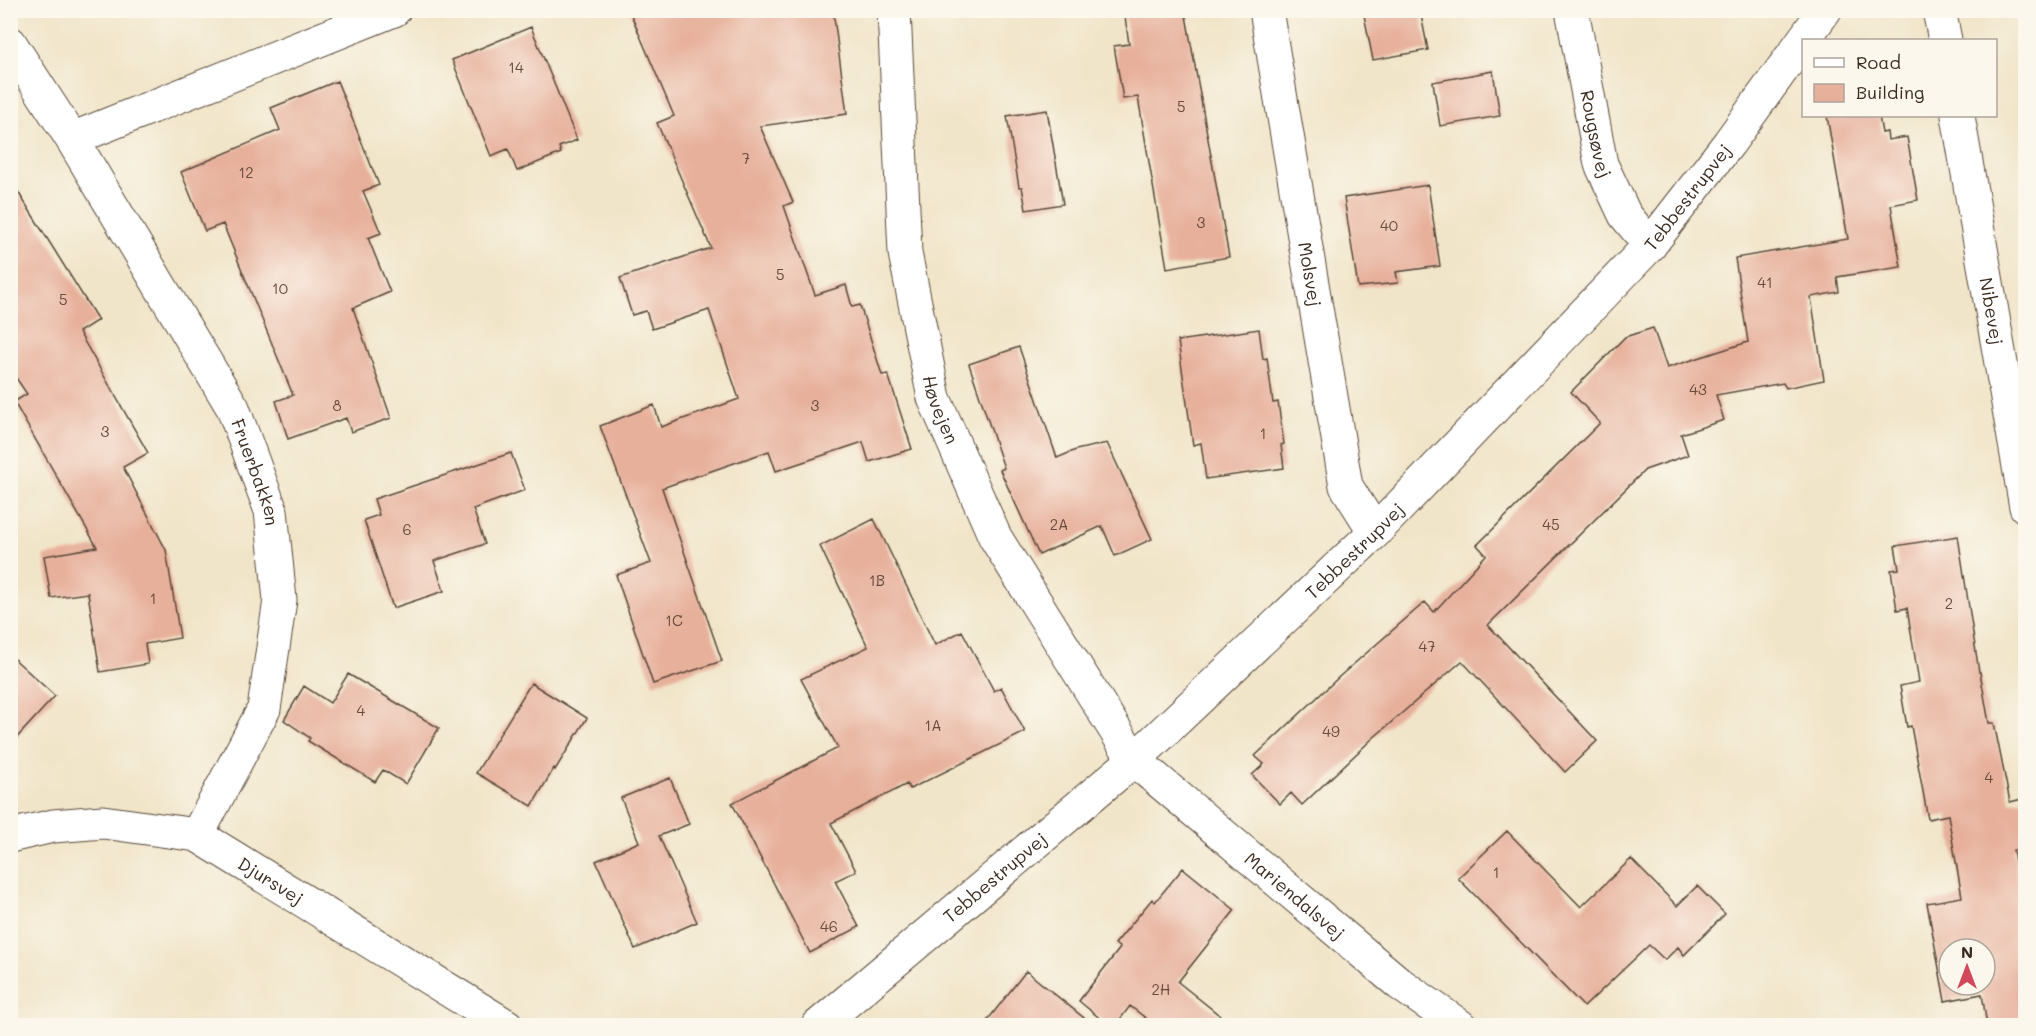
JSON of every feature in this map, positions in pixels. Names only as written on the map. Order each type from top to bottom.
[{"type":"street","points":[[72,139],[394,10]]},
{"type":"street","name":"Høvejen","points":[[894,10],[904,253],[934,398],[995,537],[1134,760]]},
{"type":"street","name":"Molsvej","points":[[1266,10],[1346,486],[1375,532]]},
{"type":"street","name":"Rougsøvej","points":[[1572,10],[1601,164],[1625,215],[1650,245]]},
{"type":"street","name":"Tebbestrupvej","points":[[1804,39],[1825,10]]},
{"type":"street","points":[[1940,10],[1945,39]]},
{"type":"street","name":"Tebbestrupvej","points":[[818,1026],[1134,760],[1375,532],[1650,245],[1729,143],[1802,42]]},
{"type":"street","name":"Fruerbakken","points":[[10,43],[72,139],[233,408],[271,511],[280,600],[264,709],[196,835]]},
{"type":"street","name":"Nibevej","points":[[1958,117],[2025,507]]},
{"type":"street","name":"Mariendalsvej","points":[[1134,760],[1401,984],[1460,1026]]},
{"type":"street","name":"Djursvej","points":[[10,836],[53,826],[103,822],[196,835],[507,1026]]},
{"type":"building","points":[[629,10],[833,10],[847,114],[760,126],[793,202],[784,206],[815,295],[846,285],[852,307],[860,305],[882,375],[888,374],[912,449],[869,462],[863,442],[776,471],[769,451],[662,488],[722,661],[653,684],[616,575],[651,563],[600,426],[654,405],[661,427],[739,399],[709,310],[652,329],[646,311],[632,315],[620,278],[711,248],[657,123],[674,116]]},
{"type":"building","points":[[1124,10],[1185,10],[1229,257],[1167,268],[1138,97],[1123,99],[1114,46],[1129,44]]},
{"type":"building","points":[[1363,10],[1420,10],[1428,50],[1373,60]]},
{"type":"building","points":[[531,27],[577,140],[559,147],[561,153],[517,171],[508,149],[491,156],[452,60]]},
{"type":"building","points":[[1493,71],[1500,116],[1440,126],[1433,82]]},
{"type":"building","points":[[337,81],[379,185],[363,191],[381,233],[368,238],[390,292],[353,308],[391,418],[351,432],[346,418],[288,439],[276,401],[293,395],[223,224],[205,231],[181,172],[280,130],[271,108]]},
{"type":"building","points":[[1047,110],[1063,204],[1026,210],[1022,187],[1019,187],[1007,116]]},
{"type":"building","points":[[1827,117],[1879,117],[1882,133],[1887,132],[1888,140],[1907,137],[1918,200],[1891,205],[1901,267],[1837,277],[1839,292],[1811,297],[1824,380],[1786,388],[1783,383],[1716,395],[1724,420],[1681,434],[1688,455],[1645,470],[1488,625],[1597,741],[1565,772],[1462,661],[1372,739],[1302,805],[1291,793],[1280,804],[1252,775],[1264,764],[1255,756],[1340,676],[1425,602],[1434,612],[1486,555],[1477,545],[1600,423],[1571,392],[1625,337],[1653,328],[1667,368],[1748,342],[1735,258],[1848,239]]},
{"type":"building","points":[[10,179],[98,320],[79,332],[148,453],[123,467],[166,550],[180,638],[145,644],[148,664],[100,672],[88,593],[51,598],[44,556],[97,547],[14,402],[27,394],[10,369]]},
{"type":"building","points":[[1428,185],[1440,266],[1396,272],[1398,283],[1358,287],[1344,198]]},
{"type":"building","points":[[1259,329],[1263,359],[1267,358],[1273,403],[1278,402],[1284,444],[1281,445],[1284,468],[1206,479],[1201,443],[1193,445],[1178,341]]},
{"type":"building","points":[[1019,347],[1057,458],[1076,450],[1107,443],[1152,539],[1115,556],[1102,526],[1039,555],[1000,470],[1004,468],[969,364]]},
{"type":"building","points":[[511,453],[525,490],[473,509],[485,544],[434,561],[444,591],[393,608],[364,520],[379,515],[374,499]]},
{"type":"building","points":[[874,519],[935,645],[962,631],[994,691],[1001,687],[1025,732],[910,789],[907,784],[831,823],[856,871],[835,881],[859,927],[810,953],[732,803],[838,748],[801,679],[868,647],[820,546]]},
{"type":"building","points":[[1958,536],[1989,723],[1994,723],[2010,802],[2022,799],[2025,819],[2025,848],[2013,850],[2025,918],[2025,1026],[1987,1026],[1982,997],[1997,997],[1997,937],[1937,937],[1937,957],[1927,903],[1962,897],[1948,815],[1928,819],[1911,726],[1907,727],[1900,686],[1919,682],[1907,608],[1897,610],[1891,570],[1899,569],[1895,546]]},
{"type":"building","points":[[10,655],[55,696],[10,745]]},
{"type":"building","points":[[348,674],[439,728],[406,784],[383,770],[375,782],[308,741],[310,738],[284,720],[304,686],[330,703]]},
{"type":"building","points":[[531,683],[587,718],[532,806],[476,773]]},
{"type":"building","points":[[670,778],[689,824],[659,836],[697,922],[635,949],[596,861],[639,842],[621,798]]},
{"type":"building","points":[[1507,831],[1581,907],[1631,859],[1677,906],[1697,886],[1725,914],[1684,955],[1678,947],[1665,960],[1649,945],[1584,1007],[1458,878]]},
{"type":"building","points":[[1183,868],[1235,910],[1178,982],[1233,1026],[1156,1026],[1130,1006],[1115,1026],[1109,1026],[1079,1001],[1120,948],[1115,944],[1152,899],[1155,902]]},
{"type":"building","points":[[1026,971],[1094,1026],[983,1026]]},
{"type":"building","points":[[1944,997],[1966,997],[1945,1001]]}]
